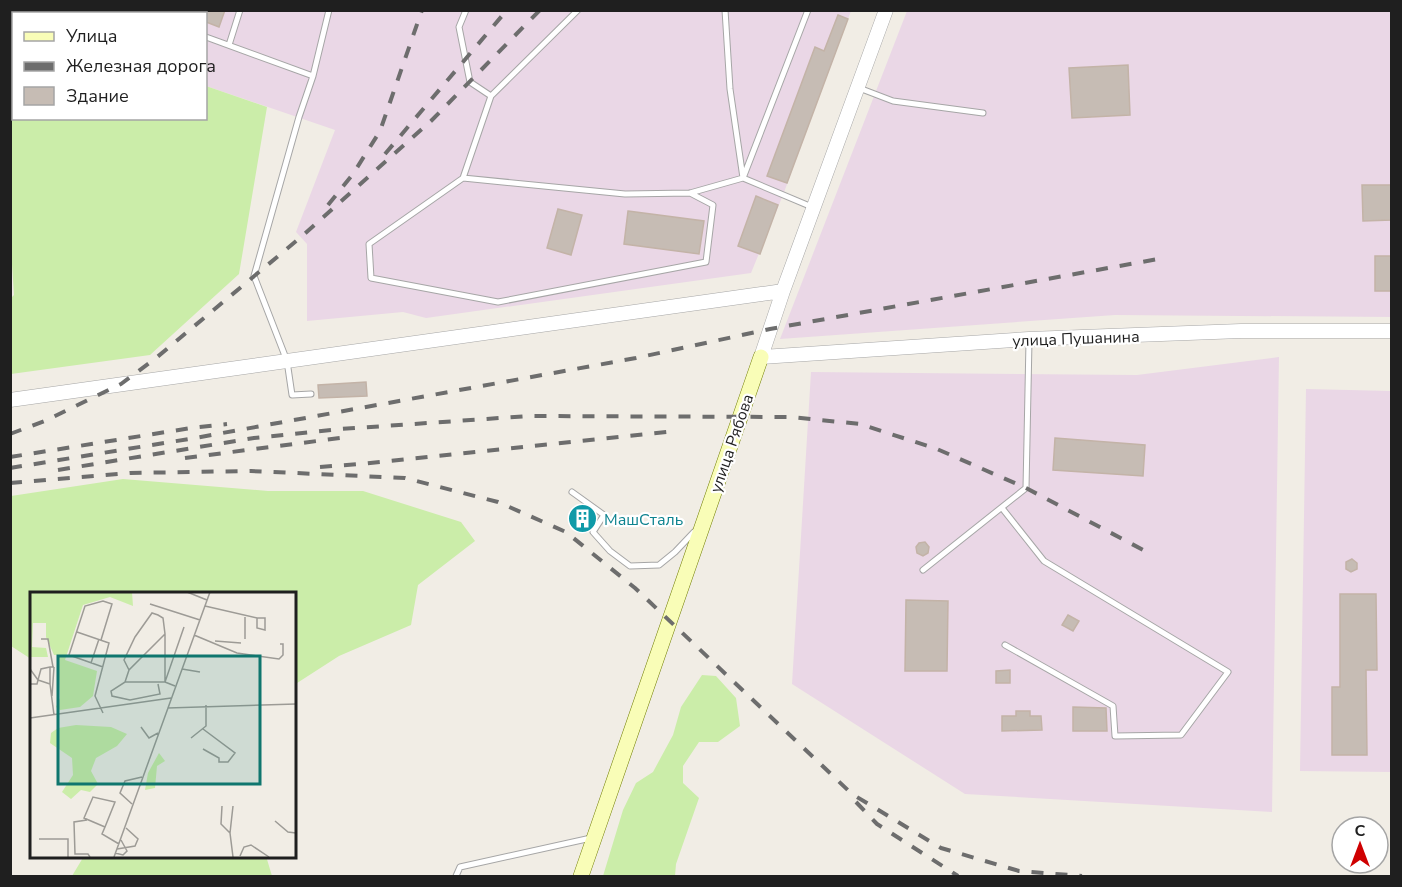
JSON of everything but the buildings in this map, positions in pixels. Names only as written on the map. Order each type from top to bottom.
[{"type":"main road","name":"улица Рябова","points":[[581,876],[761,357]]},
{"type":"street","name":"улица Рябова","points":[[761,357],[886,10]]},
{"type":"street","points":[[10,400],[783,291]]},
{"type":"street","name":"улица Пушанина","points":[[761,357],[1029,339],[1241,331],[1392,331]]},
{"type":"lane","points":[[229,45],[240,10]]},
{"type":"lane","points":[[311,394],[292,395],[287,361],[254,276],[313,76],[329,10]]},
{"type":"lane","points":[[466,10],[459,27],[470,82],[491,96]]},
{"type":"lane","points":[[578,10],[491,96],[463,178],[369,244],[371,278],[498,302],[705,262],[713,205],[690,193]]},
{"type":"lane","points":[[725,10],[730,89],[743,178]]},
{"type":"lane","points":[[743,178],[808,10]]},
{"type":"lane","points":[[207,37],[313,76]]},
{"type":"lane","points":[[858,87],[893,101],[983,113]]},
{"type":"lane","points":[[463,178],[625,194],[690,193],[743,178],[813,208]]},
{"type":"lane","points":[[922,570],[1026,488],[1029,339]]},
{"type":"lane","points":[[572,492],[604,515],[593,532],[610,551],[630,566],[659,565],[704,522]]},
{"type":"lane","points":[[1002,508],[1044,561],[1228,672],[1180,735],[1115,736],[1113,706],[1005,645]]},
{"type":"lane","points":[[456,876],[460,867],[595,837]]},
{"type":"shaded area","points":[[51,10],[851,11],[783,195],[751,273],[426,318],[403,312],[307,321],[307,244],[296,232],[335,130],[207,86],[207,12],[50,12]]},
{"type":"shaded area","points":[[907,11],[1391,11],[1391,317],[1115,315],[780,339]]},
{"type":"shaded area","points":[[1279,357],[1272,812],[965,794],[792,684],[811,372],[1137,375]]},
{"type":"shaded area","points":[[1306,389],[1391,391],[1391,772],[1300,771]]},
{"type":"green space","points":[[10,11],[51,11],[12,12],[12,120],[207,120],[207,86],[267,107],[239,274],[150,355],[11,374],[10,299],[14,295],[10,234]]},
{"type":"green space","points":[[123,479],[268,491],[363,491],[461,522],[475,541],[418,585],[411,625],[339,656],[296,684],[296,592],[30,592],[30,658],[11,646],[11,496]]},
{"type":"green space","points":[[702,675],[716,676],[736,698],[740,726],[718,742],[699,742],[683,766],[683,783],[699,798],[676,864],[675,876],[603,876],[623,810],[636,783],[653,772],[673,735],[681,707]]},
{"type":"green space","points":[[83,857],[266,857],[272,876],[72,876]]},
{"type":"railway","points":[[328,205],[353,174],[380,131],[422,10]]},
{"type":"railway","points":[[385,154],[507,10]]},
{"type":"railway","points":[[10,434],[47,420],[121,384],[156,358],[301,237],[431,121],[540,10]]},
{"type":"railway","points":[[10,468],[195,438],[636,358],[770,329],[1158,259]]},
{"type":"railway","points":[[58,470],[254,438],[341,429],[529,416],[791,417],[860,424],[937,449],[1026,488],[1147,552]]},
{"type":"railway","points":[[10,457],[227,424]]},
{"type":"railway","points":[[320,467],[667,432]]},
{"type":"railway","points":[[185,458],[348,437]]},
{"type":"railway","points":[[10,483],[130,473],[251,471],[405,478],[498,502],[566,532],[635,588],[852,794],[941,848],[1019,871],[1082,876]]},
{"type":"railway","points":[[856,802],[877,824],[958,876]]},
{"type":"place","name":"МашСталь","points":[[583,519]]}]
